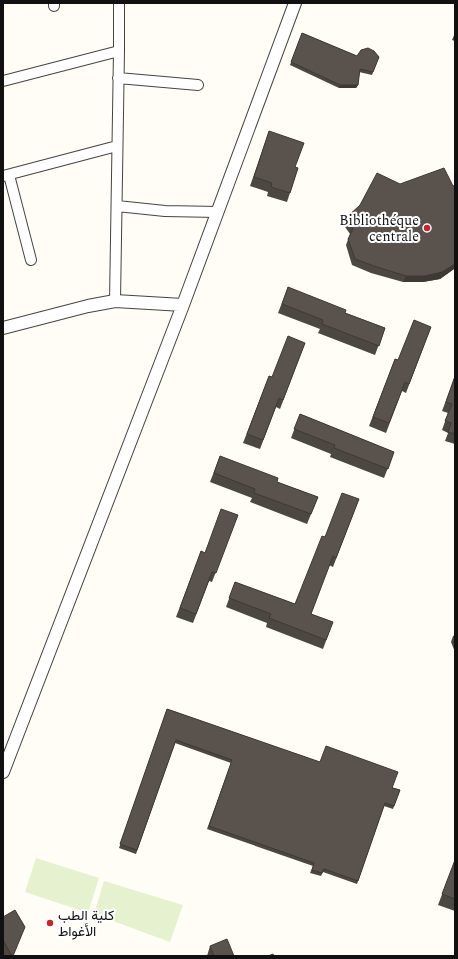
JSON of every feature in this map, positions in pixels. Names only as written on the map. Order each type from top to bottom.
[{"type":"street","points":[[115,301],[119,3]]},
{"type":"street","points":[[3,772],[183,305],[295,3]]},
{"type":"street","points":[[3,81],[118,51]]},
{"type":"street","points":[[118,78],[198,85]]},
{"type":"street","points":[[31,260],[6,176],[117,146]]},
{"type":"street","points":[[117,206],[165,211],[218,212]]},
{"type":"street","points":[[3,328],[88,306],[115,301],[183,305]]},
{"type":"green space","points":[[36,858],[99,878],[88,913],[25,892]]},
{"type":"green space","points":[[104,881],[183,905],[170,942],[94,914]]},
{"type":"building","points":[[302,33],[357,56],[361,50],[368,48],[374,51],[379,57],[373,72],[360,69],[358,85],[340,85],[291,62]]},
{"type":"building","points":[[269,131],[304,143],[295,167],[298,168],[290,193],[271,187],[272,183],[254,177]]},
{"type":"building","points":[[444,168],[453,186],[455,185],[455,264],[442,272],[425,276],[406,276],[355,259],[348,239],[353,229],[346,218],[360,205],[377,173],[400,184]]},
{"type":"building","points":[[288,287],[346,310],[345,313],[385,328],[379,346],[322,324],[323,320],[282,304]]},
{"type":"building","points":[[414,320],[431,327],[409,384],[405,382],[389,423],[373,417],[395,359],[398,360]]},
{"type":"building","points":[[288,336],[305,343],[283,400],[279,398],[263,440],[247,434],[269,376],[272,377]]},
{"type":"building","points":[[455,376],[455,434],[448,432],[451,423],[445,421],[452,404],[446,402]]},
{"type":"building","points":[[300,414],[394,452],[388,469],[334,448],[335,445],[294,429]]},
{"type":"building","points":[[220,456],[278,478],[277,482],[318,497],[311,514],[254,493],[255,489],[214,473]]},
{"type":"building","points":[[342,493],[359,499],[336,558],[333,556],[311,614],[333,622],[326,640],[269,618],[271,614],[229,598],[235,582],[295,604],[322,536],[325,537]]},
{"type":"building","points":[[221,509],[238,515],[216,573],[212,572],[196,614],[180,608],[201,551],[205,553]]},
{"type":"building","points":[[167,709],[320,762],[326,746],[398,772],[392,788],[400,790],[394,806],[385,803],[358,881],[324,869],[322,873],[312,870],[314,863],[209,826],[232,760],[176,740],[137,850],[120,844]]},
{"type":"building","points":[[455,860],[455,899],[442,894]]},
{"type":"building","points":[[15,910],[25,927],[12,956],[3,940],[3,917]]},
{"type":"building","points":[[227,939],[234,956],[214,956],[210,946]]},
{"type":"place","name":"Bibliothéque centrale","points":[[427,228]]},
{"type":"place","name":"كلية الطب الأغواط","points":[[50,923]]}]
